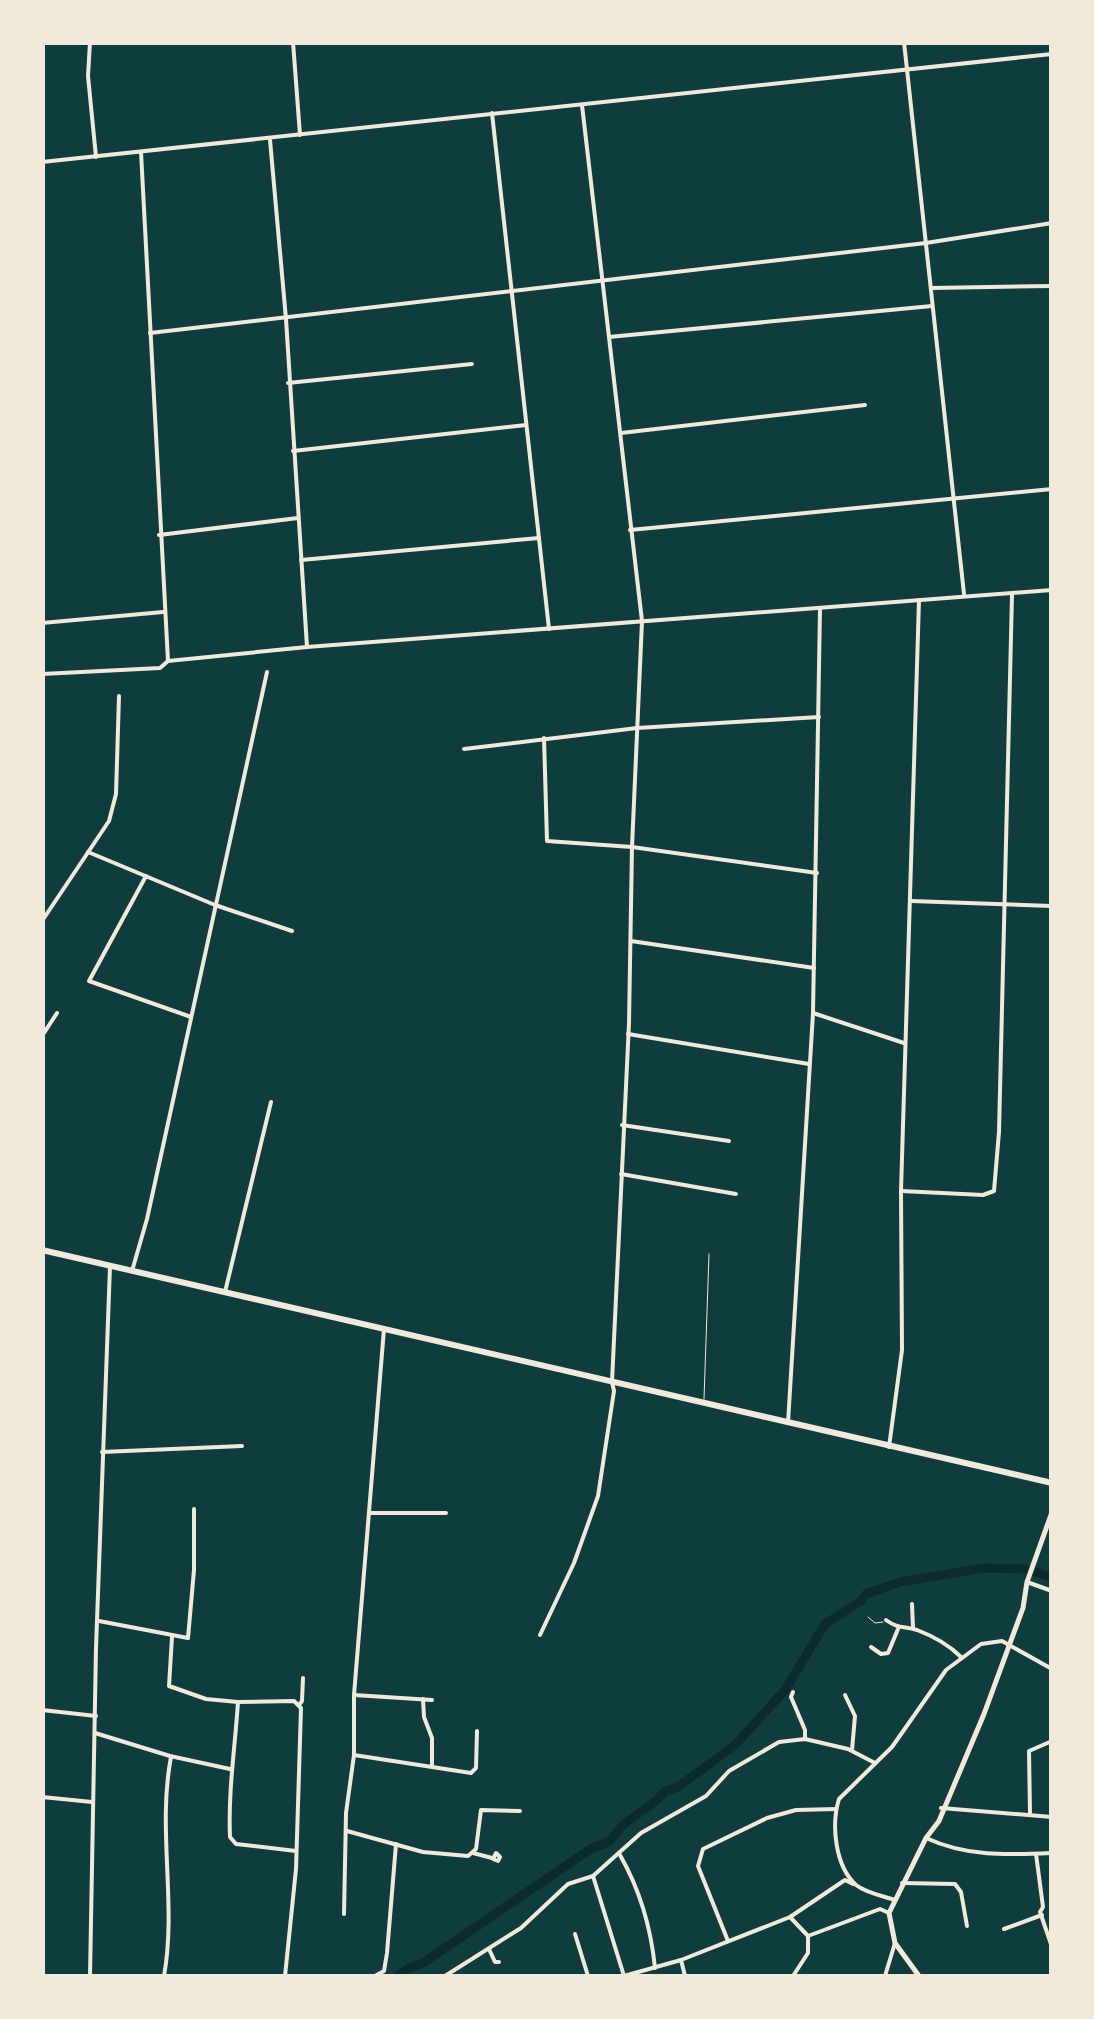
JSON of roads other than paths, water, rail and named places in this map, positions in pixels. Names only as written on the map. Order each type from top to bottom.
[{"type":"main road","points":[[42,1250],[1052,1483]]},
{"type":"street","points":[[90,42],[88,76],[96,157]]},
{"type":"street","points":[[293,42],[300,136]]},
{"type":"street","points":[[904,42],[964,595]]},
{"type":"street","points":[[42,162],[1052,54]]},
{"type":"street","points":[[540,1635],[574,1562],[598,1496],[614,1390],[642,621],[582,105]]},
{"type":"street","points":[[492,113],[549,629]]},
{"type":"street","points":[[270,140],[307,647]]},
{"type":"street","points":[[141,152],[168,661]]},
{"type":"street","points":[[150,333],[926,243],[1052,223]]},
{"type":"street","points":[[930,288],[1052,286]]},
{"type":"street","points":[[609,337],[932,306]]},
{"type":"street","points":[[288,383],[472,364]]},
{"type":"street","points":[[619,433],[865,406]]},
{"type":"street","points":[[293,451],[526,425]]},
{"type":"street","points":[[630,530],[1052,490]]},
{"type":"street","points":[[160,535],[298,518]]},
{"type":"street","points":[[301,560],[539,538]]},
{"type":"street","points":[[42,674],[160,668],[168,661],[307,647],[1052,590]]},
{"type":"street","points":[[901,1192],[983,1196],[994,1191],[999,1132],[1012,593]]},
{"type":"street","points":[[889,1447],[902,1350],[901,1192],[919,600]]},
{"type":"street","points":[[788,1423],[813,1012],[820,608]]},
{"type":"street","points":[[42,623],[164,612]]},
{"type":"street","points":[[132,1271],[147,1220],[267,672]]},
{"type":"street","points":[[42,921],[109,821],[116,794],[119,696]]},
{"type":"street","points":[[464,749],[637,728],[819,717]]},
{"type":"street","points":[[544,738],[548,841],[632,847],[817,873]]},
{"type":"street","points":[[88,852],[216,906],[292,931]]},
{"type":"street","points":[[146,876],[89,981],[191,1017]]},
{"type":"street","points":[[911,901],[1052,906]]},
{"type":"street","points":[[631,941],[814,968]]},
{"type":"street","points":[[813,1012],[905,1043]]},
{"type":"street","points":[[42,1036],[57,1013]]},
{"type":"street","points":[[628,1034],[809,1064]]},
{"type":"street","points":[[225,1292],[270,1102]]},
{"type":"street","points":[[622,1125],[729,1141]]},
{"type":"street","points":[[621,1174],[736,1194]]},
{"type":"street","points":[[90,1976],[110,1266]]},
{"type":"street","points":[[344,1914],[354,1695],[384,1329]]},
{"type":"street","points":[[102,1452],[242,1446]]},
{"type":"street","points":[[98,1621],[185,1640],[194,1509]]},
{"type":"street","points":[[919,1976],[895,1944],[889,1913],[902,1882],[939,1821],[966,1758],[1010,1646],[1052,1512]]},
{"type":"street","points":[[368,1513],[446,1513]]},
{"type":"street","points":[[1028,1579],[1052,1591]]},
{"type":"street","points":[[912,1604],[913,1628]]},
{"type":"street","points":[[886,1620],[898,1629],[913,1628],[952,1648],[961,1657]]},
{"type":"street","points":[[872,1647],[881,1654],[888,1653],[898,1629]]},
{"type":"street","points":[[172,1637],[170,1686],[206,1699],[294,1701],[299,1705]]},
{"type":"street","points":[[857,1886],[840,1863],[836,1809],[839,1799],[876,1764],[924,1706],[938,1679],[981,1644],[1002,1641],[1052,1670]]},
{"type":"street","points":[[285,1976],[296,1850],[302,1678]]},
{"type":"street","points":[[793,1692],[805,1739]]},
{"type":"street","points":[[845,1694],[856,1716],[852,1750]]},
{"type":"street","points":[[354,1695],[432,1700]]},
{"type":"street","points":[[423,1699],[424,1717],[432,1738],[432,1767]]},
{"type":"street","points":[[238,1702],[230,1769],[231,1840],[236,1844],[296,1850]]},
{"type":"street","points":[[42,1710],[96,1716]]},
{"type":"street","points":[[354,1755],[474,1772],[476,1731]]},
{"type":"street","points":[[95,1733],[171,1757],[230,1769]]},
{"type":"street","points":[[444,1976],[452,1975],[521,1928],[568,1884],[592,1876],[641,1833],[706,1796],[729,1771],[754,1755],[786,1740],[805,1739],[852,1750],[876,1764]]},
{"type":"street","points":[[1030,1813],[1029,1751],[1052,1741]]},
{"type":"street","points":[[164,1976],[170,1951],[166,1825],[171,1757]]},
{"type":"street","points":[[42,1797],[92,1802]]},
{"type":"street","points":[[942,1808],[1052,1816]]},
{"type":"street","points":[[728,1941],[698,1866],[704,1850],[711,1843],[723,1841],[767,1818],[796,1810],[836,1809]]},
{"type":"street","points":[[473,1853],[480,1810],[520,1811]]},
{"type":"street","points":[[345,1831],[448,1856],[473,1853],[493,1858]]},
{"type":"street","points":[[926,1838],[964,1853],[1052,1853]]},
{"type":"street","points":[[375,1976],[384,1971],[396,1844]]},
{"type":"street","points":[[620,1854],[636,1884],[653,1944],[655,1968]]},
{"type":"street","points":[[1036,1854],[1042,1916],[1052,1946]]},
{"type":"street","points":[[592,1876],[624,1976],[681,1960],[790,1916],[845,1880],[895,1900]]},
{"type":"street","points":[[902,1882],[956,1884],[967,1926]]},
{"type":"street","points":[[808,1936],[880,1909],[889,1913]]},
{"type":"street","points":[[790,1916],[808,1936],[808,1952],[792,1976]]},
{"type":"street","points":[[1004,1929],[1042,1916]]},
{"type":"street","points":[[575,1934],[588,1976]]},
{"type":"street","points":[[885,1976],[895,1944]]},
{"type":"street","points":[[489,1949],[495,1962],[499,1962]]},
{"type":"street","points":[[681,1960],[685,1976]]},
{"type":"lane","points":[[704,1402],[709,1254]]},
{"type":"lane","points":[[868,1617],[878,1624],[886,1620]]},
{"type":"waterway","points":[[398,1976],[592,1848],[609,1842],[623,1825],[665,1791],[678,1787],[735,1745],[785,1690],[825,1624],[866,1594],[900,1582],[984,1568],[1024,1569],[1052,1577]]}]
